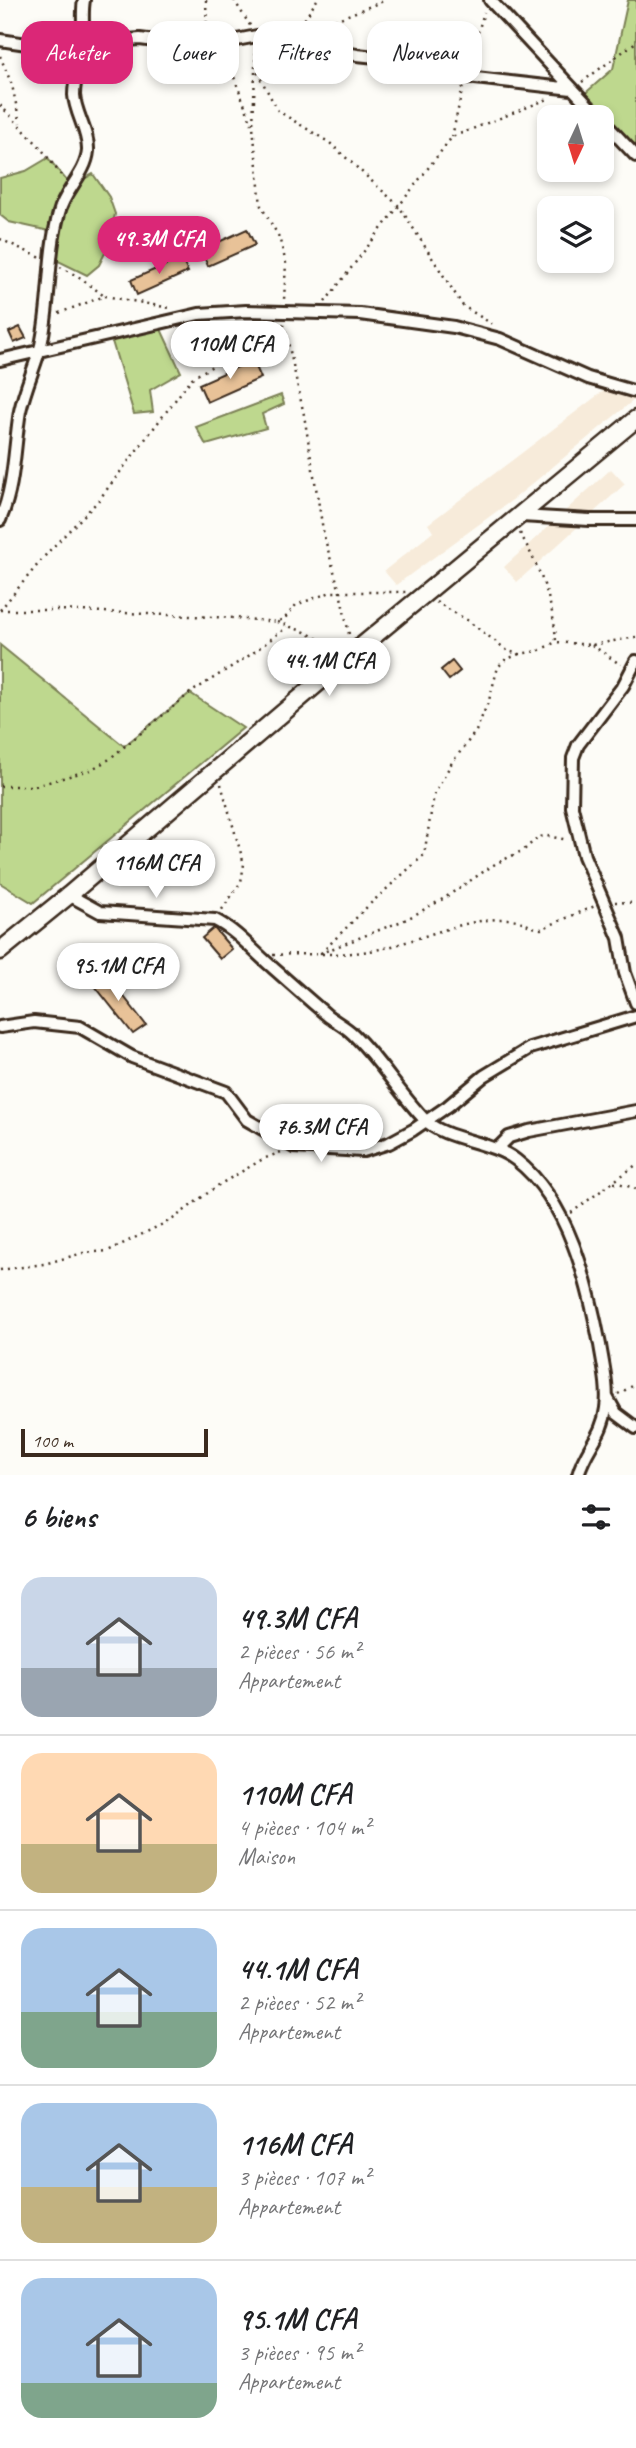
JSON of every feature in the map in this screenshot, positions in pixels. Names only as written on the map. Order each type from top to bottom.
[{"type":"street","points":[[81,21],[84,0]]},
{"type":"street","points":[[489,0],[587,105]]},
{"type":"street","points":[[0,40],[21,43]]},
{"type":"street","points":[[353,54],[376,57],[423,72],[572,89]]},
{"type":"street","points":[[0,520],[7,504],[21,408],[44,323],[55,232],[63,198],[82,170],[88,148],[74,97],[75,84]]},
{"type":"street","points":[[614,133],[636,156]]},
{"type":"street","points":[[0,360],[199,314],[283,311],[360,314],[454,327],[500,339],[587,378],[636,391]]},
{"type":"street","points":[[0,951],[636,419]]},
{"type":"street","points":[[517,519],[636,520]]},
{"type":"street","points":[[633,666],[623,686],[578,745],[573,758],[572,807],[584,856],[619,938],[625,973],[636,1003]]},
{"type":"street","points":[[69,895],[100,912],[215,920],[230,927],[330,1018],[351,1032],[375,1057],[426,1121],[446,1132],[497,1149],[514,1158],[531,1173],[562,1219],[591,1300],[603,1362],[606,1394],[601,1430],[586,1452],[578,1475]]},
{"type":"street","points":[[0,1027],[34,1022],[80,1027],[132,1057],[226,1092],[247,1120],[294,1147],[363,1151],[389,1143],[426,1121],[484,1076],[530,1048],[636,1016]]},
{"type":"street","points":[[497,1149],[509,1137],[518,1134],[636,1111]]},
{"type":"street","points":[[606,1394],[616,1413],[636,1428]]},
{"type":"path","points":[[206,0],[207,21]]},
{"type":"path","points":[[234,0],[253,30]]},
{"type":"path","points":[[317,0],[294,37],[386,0]]},
{"type":"path","points":[[572,89],[636,42]]},
{"type":"path","points":[[0,56],[12,85],[20,126]]},
{"type":"path","points":[[237,84],[253,126]]},
{"type":"path","points":[[254,84],[253,126],[261,206],[279,237],[286,263],[283,311]]},
{"type":"path","points":[[264,84],[278,111],[330,143],[399,206],[463,306],[499,328]]},
{"type":"path","points":[[316,314],[452,138],[548,99]]},
{"type":"path","points":[[0,105],[71,186]]},
{"type":"path","points":[[44,323],[58,313],[105,296],[173,309]]},
{"type":"path","points":[[284,324],[304,415],[324,536],[340,592],[353,654],[333,648],[277,622],[59,610],[0,610],[49,551],[98,501],[192,378],[284,324]]},
{"type":"path","points":[[517,519],[546,588],[555,623],[556,642]]},
{"type":"path","points":[[277,622],[285,618],[296,605],[331,592],[402,591],[425,596],[467,620],[508,651],[519,654]]},
{"type":"path","points":[[0,786],[43,785],[99,765],[190,693],[250,655],[288,626]]},
{"type":"path","points":[[321,953],[369,904],[424,855],[434,795],[451,764],[476,731],[489,700],[498,667],[505,660],[519,654],[538,651],[556,642],[592,645],[636,638]]},
{"type":"path","points":[[592,645],[633,666]]},
{"type":"path","points":[[215,920],[234,895],[244,873],[244,864],[216,769]]},
{"type":"path","points":[[321,953],[407,919],[443,899],[495,864],[524,850],[538,837],[581,842]]},
{"type":"path","points":[[259,956],[372,951],[464,923],[511,919],[541,929],[603,902],[636,903]]},
{"type":"path","points":[[0,1270],[44,1264],[83,1253],[108,1251],[173,1219],[218,1185],[263,1159],[294,1147]]},
{"type":"path","points":[[562,1219],[636,1165]]},
{"type":"path","points":[[611,1184],[619,1183],[636,1189]]},
{"type":"path","points":[[606,1394],[619,1394],[636,1384]]},
{"type":"shaded area","points":[[611,388],[635,399],[515,498],[396,585],[384,571],[433,532],[428,524],[602,392]]},
{"type":"shaded area","points":[[611,469],[625,484],[517,582],[504,567]]},
{"type":"green space","points":[[628,0],[636,0],[636,156],[614,132],[614,105],[590,105],[582,96],[613,69]]},
{"type":"green space","points":[[48,158],[71,186],[93,174],[109,197],[115,214],[108,247],[99,265],[87,275],[50,257],[54,232],[9,222],[0,215],[0,178],[26,171]]},
{"type":"green space","points":[[160,327],[181,372],[150,390],[153,412],[134,414],[111,338]]},
{"type":"green space","points":[[281,395],[284,404],[262,414],[266,428],[206,445],[196,427]]},
{"type":"green space","points":[[0,645],[124,746],[190,693],[243,728],[33,903],[0,883]]},
{"type":"building","points":[[247,229],[255,245],[208,266],[201,250]]},
{"type":"building","points":[[181,258],[188,272],[137,295],[131,280]]},
{"type":"building","points":[[20,327],[26,338],[14,343],[9,332]]},
{"type":"building","points":[[253,360],[261,378],[207,402],[199,384]]},
{"type":"building","points":[[452,661],[460,671],[449,680],[441,670]]},
{"type":"building","points":[[214,928],[232,949],[220,959],[202,938]]},
{"type":"building","points":[[104,971],[146,1025],[133,1034],[91,981]]},
{"type":"building","points":[[324,1111],[329,1124],[303,1133],[299,1119]]}]
